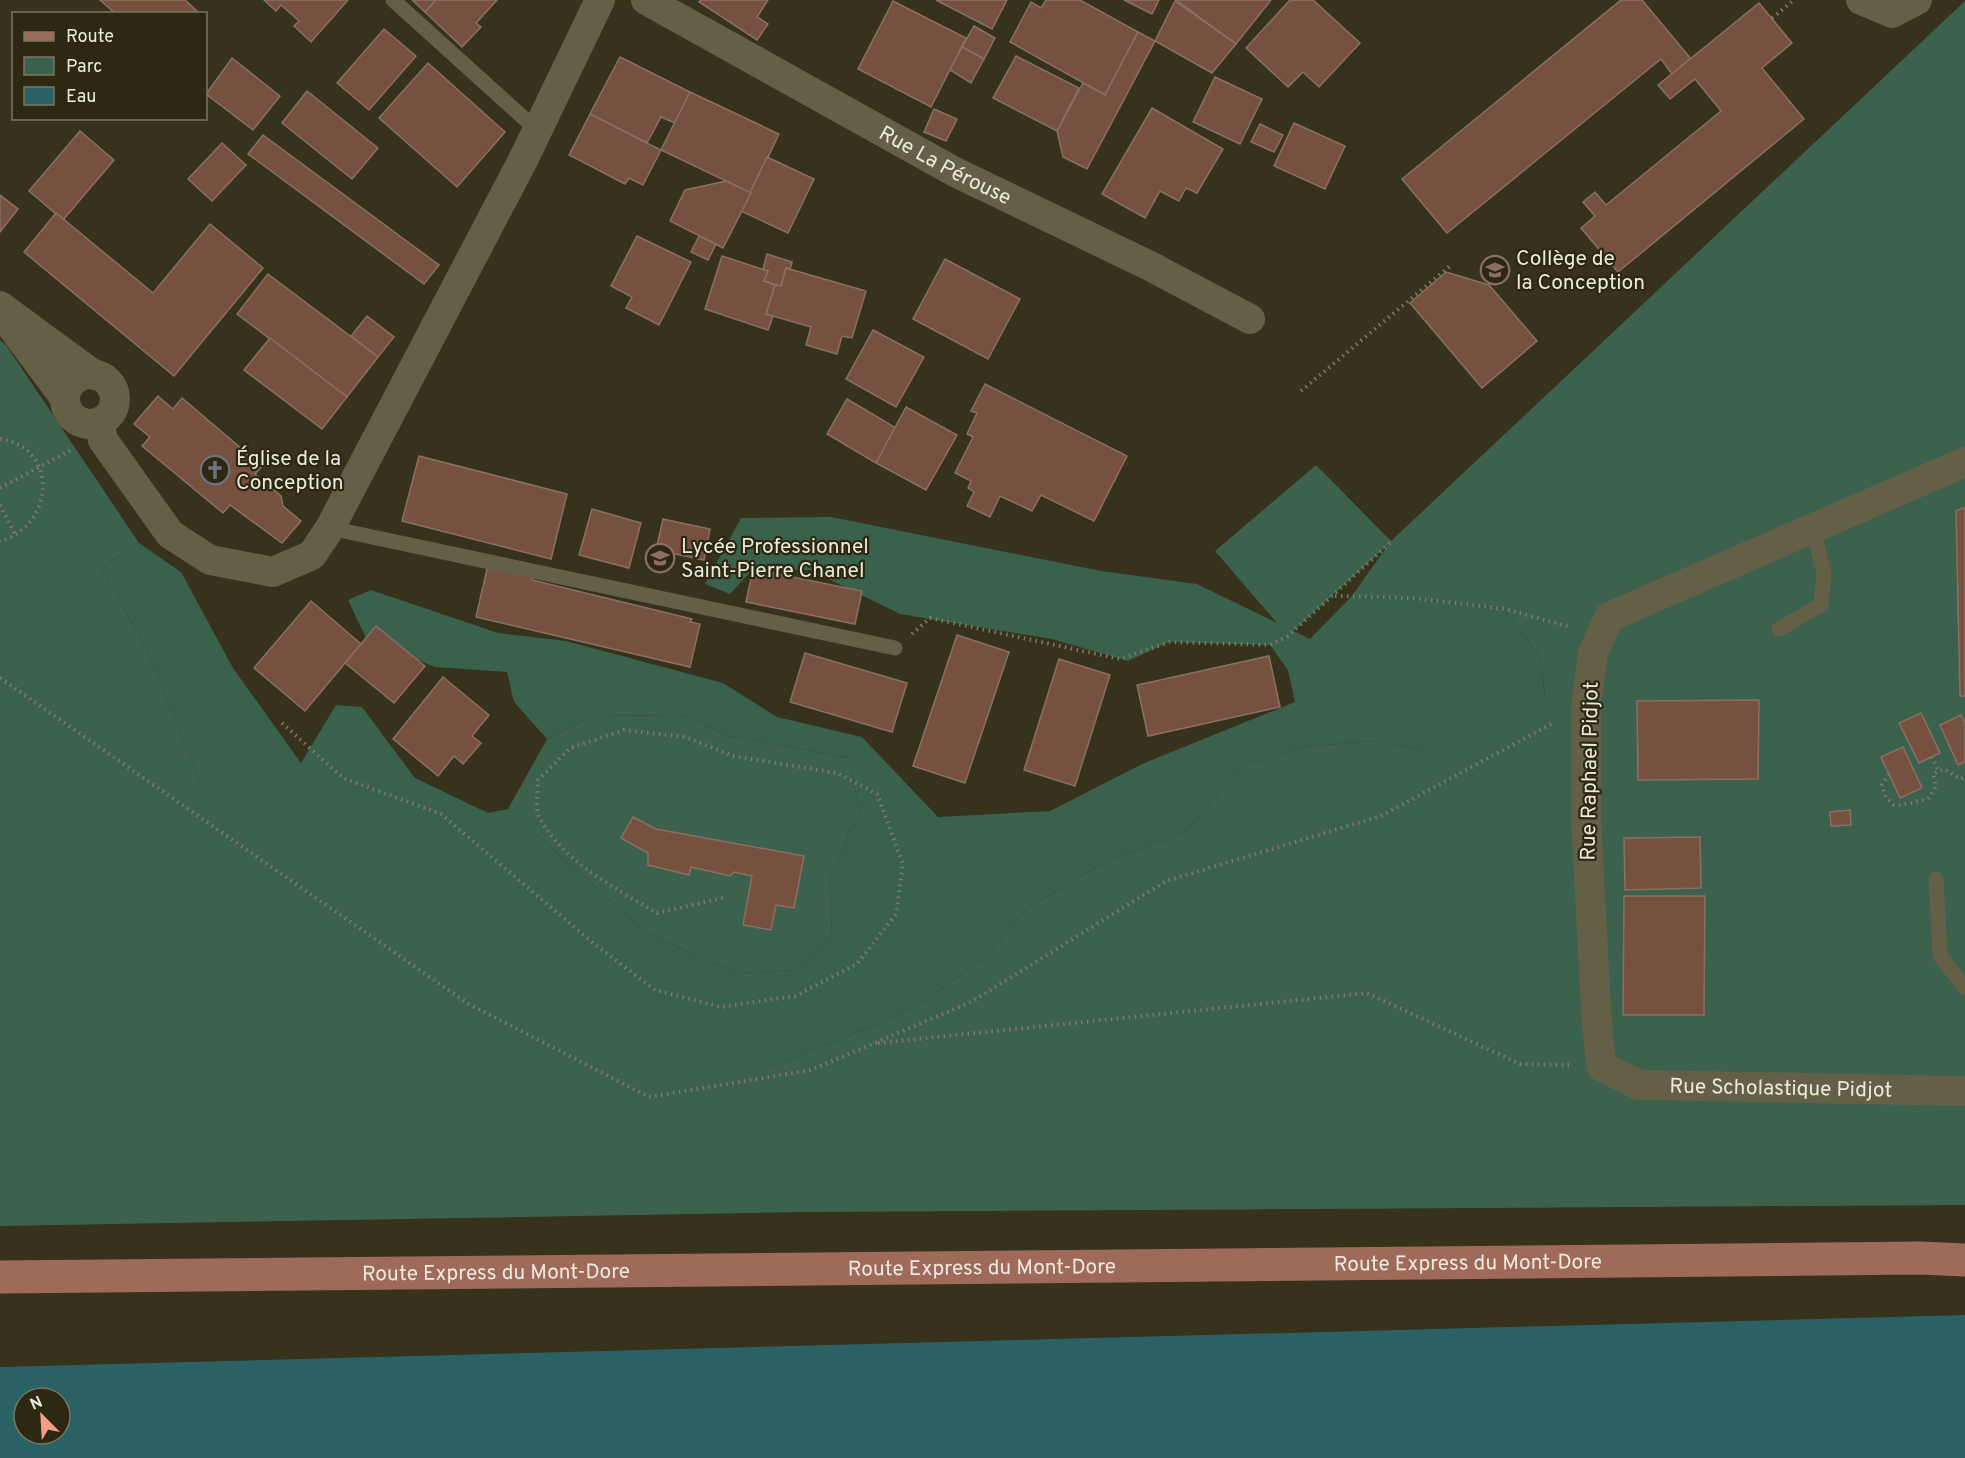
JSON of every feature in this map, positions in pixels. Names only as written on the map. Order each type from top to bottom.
[{"type":"main road","name":"Route Express du Mont-Dore","points":[[0,1277],[1896,1258],[1965,1260]]},
{"type":"street","points":[[99,423],[103,440],[170,534],[210,560],[273,572],[312,555],[330,528],[523,160],[600,0]]},
{"type":"street","name":"Rue La Pérouse","points":[[646,0],[955,172],[1150,266],[1250,319]]},
{"type":"street","points":[[1861,0],[1892,13],[1917,0]]},
{"type":"street","points":[[0,308],[94,375],[108,382],[114,396],[111,412],[99,423],[91,424],[75,420],[69,414],[65,398],[0,308]]},
{"type":"street","points":[[65,398],[71,383],[78,378],[94,375]]},
{"type":"street","name":"Rue Raphael Pidjot","points":[[1601,1066],[1586,818],[1586,705],[1593,653],[1609,616],[1965,462]]},
{"type":"street","name":"Rue Scholastique Pidjot","points":[[1601,1066],[1639,1086],[1965,1091]]},
{"type":"lane","points":[[393,0],[538,131]]},
{"type":"lane","points":[[330,528],[895,648]]},
{"type":"lane","points":[[1779,629],[1821,605],[1824,573],[1813,528]]},
{"type":"lane","points":[[1936,879],[1940,956],[1965,988]]},
{"type":"path","points":[[1772,18],[1794,0]]},
{"type":"path","points":[[1301,392],[1450,266]]},
{"type":"path","points":[[0,439],[20,446],[39,467],[43,482],[43,498],[33,520],[16,536],[0,541]]},
{"type":"path","points":[[0,488],[75,448]]},
{"type":"path","points":[[0,505],[16,536]]},
{"type":"path","points":[[895,648],[930,618],[1120,659],[1168,642],[1270,645],[1288,636],[1391,542]]},
{"type":"path","points":[[1334,596],[1413,598],[1505,609],[1600,635]]},
{"type":"path","points":[[0,678],[467,1003],[649,1097],[811,1070],[973,1000],[1166,881],[1381,816],[1586,705]]},
{"type":"path","points":[[282,723],[343,778],[441,814],[593,943],[655,990],[721,1007],[795,996],[857,964],[897,914],[903,864],[877,794],[837,773],[733,756],[686,737],[624,730],[570,748],[538,780],[538,815],[568,855],[628,896],[657,913],[727,897]]},
{"type":"path","points":[[1931,757],[1939,771]]},
{"type":"path","points":[[1889,774],[1882,785],[1886,798],[1894,805],[1909,805],[1914,801],[1928,799],[1936,787],[1933,774],[1944,769],[1961,779],[1965,777]]},
{"type":"path","points":[[874,1043],[1367,993],[1520,1064],[1601,1066]]},
{"type":"green space","points":[[1965,1],[1965,1205],[805,1212],[0,1226],[0,340],[6,345],[139,543],[101,568],[146,648],[201,784],[762,1071],[913,1009],[987,956],[1025,910],[1108,860],[1184,833],[1244,765],[1303,747],[1373,741],[1434,753],[1545,699],[1541,659],[1505,609],[1413,598],[1351,597],[1388,545],[1288,636],[1215,551],[1316,465],[1391,541]]},
{"type":"green space","points":[[831,517],[1101,571],[1197,584],[1310,639],[1351,597],[1413,598],[1505,609],[1541,659],[1545,699],[1518,727],[1434,753],[1373,741],[1303,747],[1244,765],[1184,833],[1108,860],[1025,910],[987,956],[913,1009],[762,1071],[638,1075],[470,976],[322,882],[201,784],[146,648],[101,568],[139,543],[181,572],[233,668],[301,763],[336,705],[362,707],[415,778],[488,813],[508,809],[647,933],[737,973],[796,970],[832,934],[829,876],[842,854],[848,832],[860,815],[849,758],[730,736],[681,715],[594,716],[547,739],[514,702],[507,672],[435,667],[366,638],[348,600],[371,590],[498,633],[566,641],[723,683],[777,717],[862,737],[938,817],[1050,811],[1142,764],[1295,702],[1288,670],[1270,645],[1169,642],[1128,661],[1052,639],[900,614],[810,570],[753,569],[730,594],[705,584],[741,518]]},
{"type":"green space","points":[[681,715],[730,736],[849,758],[860,815],[848,832],[842,854],[829,876],[832,934],[796,970],[737,973],[647,933],[508,809],[547,739],[594,716]]},
{"type":"water","points":[[1965,1315],[1965,1458],[0,1458],[0,1367]]},
{"type":"building","points":[[100,0],[185,0],[198,12],[114,12]]},
{"type":"building","points":[[264,0],[348,0],[311,42],[294,26],[299,21],[281,5],[276,11]]},
{"type":"building","points":[[412,0],[436,0],[425,12]]},
{"type":"building","points":[[436,0],[497,0],[476,23],[481,27],[462,47],[425,12]]},
{"type":"building","points":[[701,0],[768,0],[757,17],[768,24],[757,40],[699,2]]},
{"type":"building","points":[[936,0],[1007,0],[992,29]]},
{"type":"building","points":[[1046,0],[1080,0],[1138,32],[1105,95],[1010,42],[1031,2],[1041,8]]},
{"type":"building","points":[[1124,0],[1159,0],[1152,14]]},
{"type":"building","points":[[1176,0],[1271,0],[1236,44]]},
{"type":"building","points":[[1290,0],[1313,0],[1360,43],[1319,87],[1303,72],[1288,87],[1246,48]]},
{"type":"building","points":[[1621,0],[1642,0],[1691,59],[1672,74],[1661,59],[1447,233],[1402,179]]},
{"type":"building","points":[[893,1],[966,38],[931,107],[858,69]]},
{"type":"building","points":[[1175,1],[1236,44],[1212,73],[1155,41]]},
{"type":"building","points":[[1759,3],[1792,43],[1762,68],[1804,119],[1618,272],[1581,228],[1595,216],[1583,202],[1595,192],[1606,205],[1721,111],[1695,79],[1670,99],[1658,85]]},
{"type":"building","points":[[974,26],[995,38],[984,59],[962,47]]},
{"type":"building","points":[[384,29],[416,56],[369,110],[337,83]]},
{"type":"building","points":[[1138,32],[1155,41],[1087,169],[1063,157],[1057,131],[1083,83],[1105,95]]},
{"type":"building","points":[[962,47],[984,59],[971,83],[950,70]]},
{"type":"building","points":[[1016,56],[1079,88],[1057,131],[993,98]]},
{"type":"building","points":[[620,57],[690,92],[675,123],[661,117],[647,143],[590,114]]},
{"type":"building","points":[[232,58],[280,96],[253,130],[207,93]]},
{"type":"building","points":[[428,63],[505,132],[457,187],[379,118]]},
{"type":"building","points":[[1215,77],[1262,99],[1240,144],[1193,122]]},
{"type":"building","points":[[307,91],[378,148],[352,179],[282,123]]},
{"type":"building","points":[[690,92],[779,134],[751,193],[661,150]]},
{"type":"building","points":[[1152,108],[1223,149],[1197,193],[1186,188],[1179,201],[1160,191],[1145,218],[1102,194]]},
{"type":"building","points":[[934,109],[957,119],[946,141],[924,132]]},
{"type":"building","points":[[590,114],[661,150],[643,185],[629,178],[625,184],[569,155]]},
{"type":"building","points":[[1294,123],[1345,146],[1325,189],[1274,166]]},
{"type":"building","points":[[1260,124],[1283,135],[1274,152],[1251,142]]},
{"type":"building","points":[[80,131],[114,160],[63,220],[29,191]]},
{"type":"building","points":[[263,135],[439,265],[424,284],[248,154]]},
{"type":"building","points":[[222,143],[246,165],[212,201],[188,179]]},
{"type":"building","points":[[767,157],[814,179],[788,233],[741,211]]},
{"type":"building","points":[[726,181],[751,193],[723,248],[670,221],[685,190]]},
{"type":"building","points":[[0,195],[18,209],[0,232]]},
{"type":"building","points":[[56,213],[153,293],[210,224],[263,268],[174,376],[24,252]]},
{"type":"building","points":[[637,236],[691,262],[659,325],[626,308],[632,297],[611,286]]},
{"type":"building","points":[[699,236],[716,244],[708,260],[691,252]]},
{"type":"building","points":[[767,254],[792,262],[790,269],[786,268],[781,286],[764,281],[768,271],[763,269]]},
{"type":"building","points":[[722,256],[768,271],[764,281],[775,285],[766,314],[773,316],[768,330],[705,309]]},
{"type":"building","points":[[945,259],[1020,299],[988,359],[913,319]]},
{"type":"building","points":[[786,268],[866,291],[852,338],[842,336],[837,354],[806,345],[811,327],[766,314],[775,285],[781,286]]},
{"type":"building","points":[[1446,272],[1489,285],[1537,341],[1482,388],[1410,303]]},
{"type":"building","points":[[268,274],[378,357],[347,397],[237,314]]},
{"type":"building","points":[[367,316],[394,337],[378,357],[351,336]]},
{"type":"building","points":[[873,330],[924,357],[896,407],[846,379]]},
{"type":"building","points":[[270,338],[347,397],[322,429],[244,370]]},
{"type":"building","points":[[985,384],[1127,456],[1094,521],[1041,495],[1032,511],[1000,496],[990,517],[967,506],[974,492],[968,488],[971,481],[955,473],[973,437],[967,434],[977,413],[971,411]]},
{"type":"building","name":"Église de la Conception","points":[[158,396],[173,409],[182,398],[262,466],[255,474],[281,496],[283,506],[301,521],[282,543],[230,505],[223,513],[142,446],[150,437],[134,424]]},
{"type":"building","points":[[847,399],[896,428],[876,463],[827,434]]},
{"type":"building","points":[[906,407],[957,435],[926,490],[876,463]]},
{"type":"building","points":[[419,456],[567,494],[551,559],[402,521]]},
{"type":"building","points":[[1965,507],[1965,696],[1960,696],[1956,511]]},
{"type":"building","points":[[592,509],[641,523],[629,568],[579,555]]},
{"type":"building","points":[[663,519],[710,529],[704,560],[656,550]]},
{"type":"building","points":[[488,565],[533,576],[532,580],[692,619],[690,622],[700,624],[690,667],[476,617]]},
{"type":"building","points":[[753,569],[862,591],[855,624],[746,602]]},
{"type":"building","points":[[311,601],[361,644],[305,711],[254,668]]},
{"type":"building","points":[[376,626],[425,666],[394,703],[345,663]]},
{"type":"building","points":[[957,635],[1009,652],[965,783],[913,766]]},
{"type":"building","points":[[805,653],[907,683],[892,732],[790,702]]},
{"type":"building","points":[[1269,656],[1280,707],[1148,736],[1137,685]]},
{"type":"building","points":[[1059,659],[1110,675],[1075,786],[1024,770]]},
{"type":"building","points":[[443,677],[489,715],[472,736],[481,743],[463,764],[454,756],[438,776],[393,739]]},
{"type":"building","points":[[1759,700],[1758,779],[1638,780],[1637,701]]},
{"type":"building","points":[[1921,713],[1940,753],[1919,763],[1899,723]]},
{"type":"building","points":[[1961,715],[1965,723],[1965,762],[1958,765],[1940,725]]},
{"type":"building","points":[[1903,747],[1922,788],[1900,798],[1881,757]]},
{"type":"building","points":[[1850,810],[1851,825],[1831,826],[1830,812]]},
{"type":"building","points":[[633,817],[656,829],[804,856],[794,908],[776,905],[771,930],[743,925],[752,876],[734,872],[730,876],[691,867],[689,875],[648,865],[648,853],[621,838]]},
{"type":"building","points":[[1700,837],[1701,888],[1625,890],[1624,838]]},
{"type":"building","points":[[1624,896],[1705,896],[1704,1015],[1623,1015]]},
{"type":"place","name":"Collège de la Conception","points":[[1495,270]]},
{"type":"place","name":"Église de la Conception","points":[[215,470]]},
{"type":"place","name":"Lycée Professionnel Saint-Pierre Chanel","points":[[660,558]]}]
